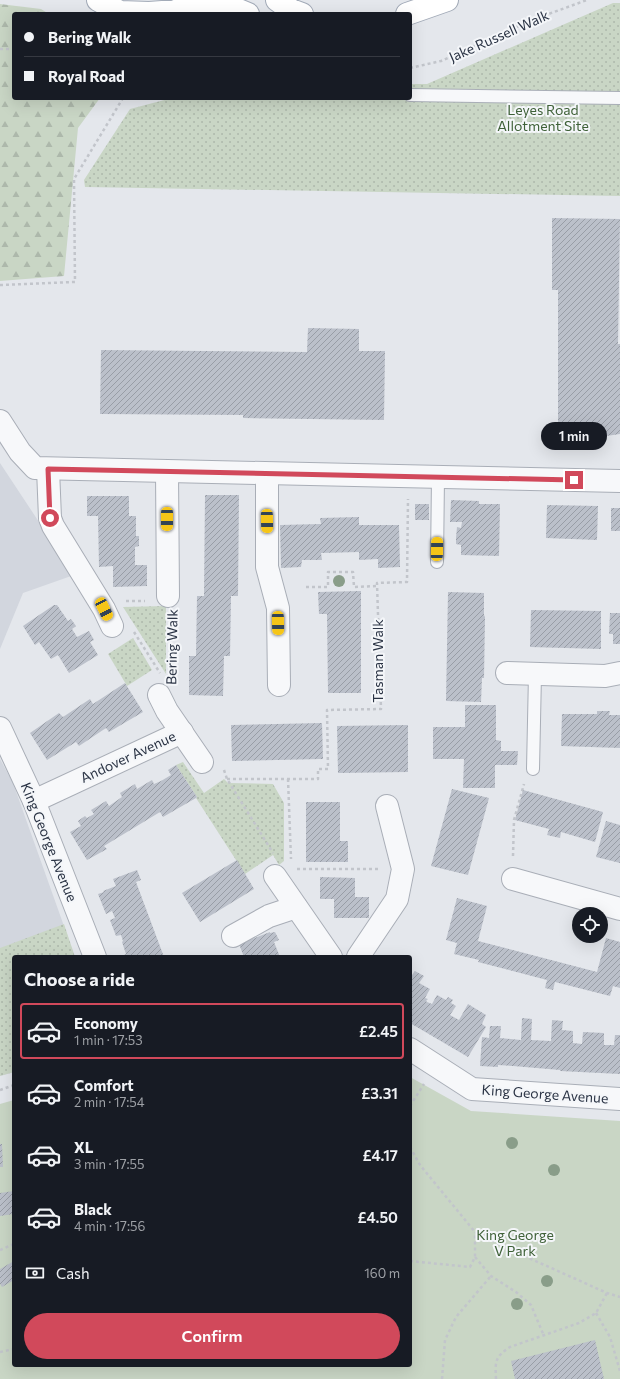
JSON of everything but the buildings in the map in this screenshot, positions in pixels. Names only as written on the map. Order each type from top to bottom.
[{"type":"main road","points":[[98,0],[120,12]]},
{"type":"main road","points":[[176,11],[199,0]]},
{"type":"main road","points":[[277,0],[296,12]]},
{"type":"main road","points":[[412,13],[447,0]]},
{"type":"main road","points":[[162,12],[176,11],[197,3],[230,7],[243,12]]},
{"type":"street","points":[[0,421],[20,452],[35,468],[620,481]]},
{"type":"street","points":[[48,469],[50,518],[53,526],[116,621]]},
{"type":"street","name":"Bering Walk","points":[[167,472],[170,606]]},
{"type":"street","points":[[267,474],[268,568],[278,608],[279,685]]},
{"type":"street","points":[[507,673],[605,676],[620,673]]},
{"type":"street","name":"Andover Avenue","points":[[34,801],[182,732],[164,685]]},
{"type":"street","name":"King George Avenue","points":[[0,728],[34,801],[94,955]]},
{"type":"street","points":[[182,732],[202,762]]},
{"type":"street","points":[[359,955],[397,899],[403,870],[387,806]]},
{"type":"street","points":[[282,874],[296,907],[330,955]]},
{"type":"street","points":[[513,879],[620,909]]},
{"type":"street","points":[[233,936],[269,916],[296,907]]},
{"type":"street","name":"King George Avenue","points":[[412,1050],[472,1089],[620,1099]]},
{"type":"lane","points":[[412,95],[620,98]]},
{"type":"lane","points":[[437,562],[438,477]]},
{"type":"lane","points":[[533,769],[535,674]]},
{"type":"path","name":"Jake Russell Walk","points":[[412,68],[441,61],[532,20],[587,0]]},
{"type":"path","points":[[0,48],[12,49]]},
{"type":"path","points":[[0,285],[75,282],[74,180],[123,100]]},
{"type":"path","points":[[306,587],[328,587],[328,572],[353,572],[354,587],[377,586],[377,583],[407,582],[409,477]]},
{"type":"path","name":"Tasman Walk","points":[[288,779],[318,779],[318,769],[328,769],[327,710],[381,709],[377,586]]},
{"type":"path","name":"Bering Walk","points":[[147,601],[116,602],[116,621],[164,685]]},
{"type":"path","name":"Bering Walk","points":[[164,685],[170,606]]},
{"type":"path","points":[[513,879],[514,820],[523,785],[533,769]]},
{"type":"path","points":[[227,779],[288,779],[282,874],[227,779]]},
{"type":"path","points":[[282,874],[403,870]]},
{"type":"path","points":[[0,1090],[12,1086]]},
{"type":"path","points":[[412,1151],[420,1165],[475,1232],[511,1250],[607,1293],[620,1297]]},
{"type":"path","points":[[412,1261],[470,1267],[475,1257],[475,1232]]},
{"type":"path","points":[[0,1250],[12,1245]]},
{"type":"path","points":[[475,1257],[491,1276],[516,1292],[531,1305],[544,1336]]},
{"type":"path","points":[[442,1379],[445,1340],[456,1317],[491,1276]]},
{"type":"path","points":[[496,1379],[495,1362],[500,1353],[510,1347],[579,1323],[596,1313],[607,1293]]},
{"type":"path","points":[[596,1313],[610,1337],[620,1370]]},
{"type":"path","points":[[0,1352],[12,1349]]},
{"type":"shaded area","points":[[0,463],[74,575],[23,593],[0,649]]},
{"type":"shaded area","points":[[0,759],[13,783],[74,955],[12,955],[12,1073],[0,1076]]},
{"type":"green space","name":"Leyes Road Allotment Site","points":[[613,3],[620,3],[620,196],[85,187],[84,180],[130,109],[164,100],[412,100],[412,84],[427,84]]},
{"type":"green space","points":[[0,4],[41,9],[46,12],[12,12],[12,100],[99,100],[78,128],[64,276],[0,281]]},
{"type":"green space","points":[[166,606],[166,674],[123,607]]},
{"type":"green space","points":[[133,638],[152,670],[127,686],[108,654]]},
{"type":"green space","points":[[183,762],[204,793],[224,779],[228,783],[273,784],[284,803],[284,861],[279,865],[273,855],[245,874],[176,765]]},
{"type":"green space","points":[[64,924],[74,955],[12,955],[12,1073],[0,1076],[0,948]]},
{"type":"green space","name":"King George V Park","points":[[412,1078],[471,1111],[620,1121],[620,1379],[0,1379],[0,1104],[12,1101],[12,1367],[412,1367]]},
{"type":"route","points":[[50,518],[48,469],[574,480]]}]
